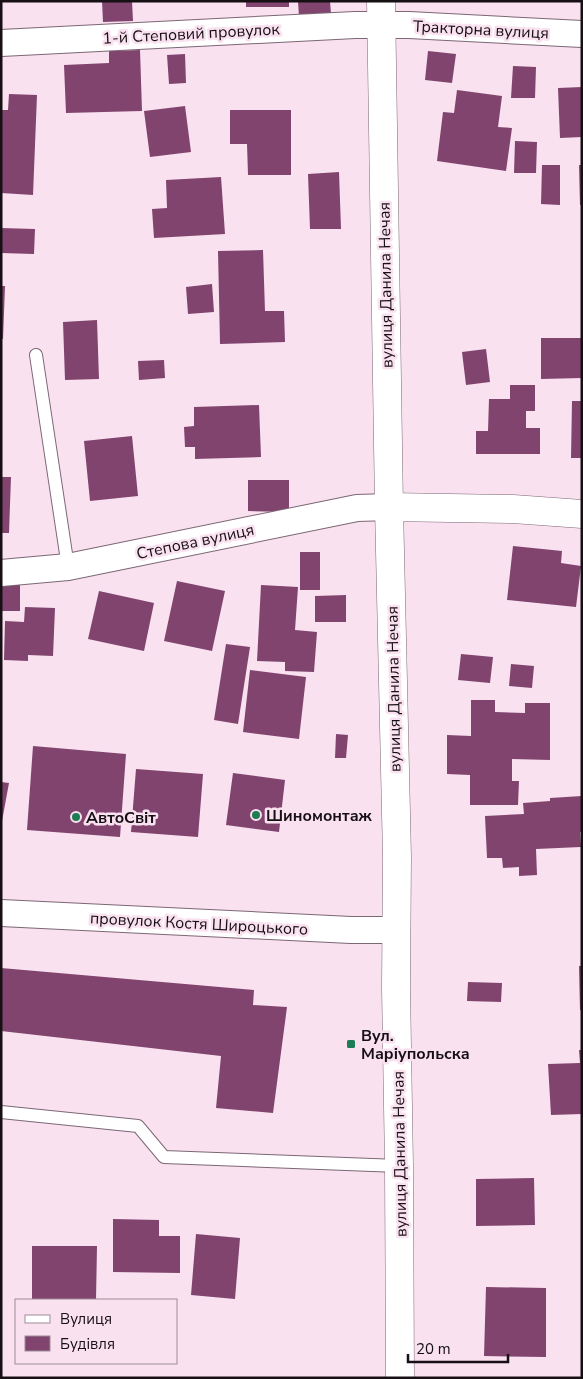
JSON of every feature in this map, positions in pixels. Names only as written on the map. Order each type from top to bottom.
[{"type":"main road","name":"вулиця Данила Нечая","points":[[381,13],[397,857],[400,1378]]},
{"type":"main road","points":[[389,507],[513,509],[582,514]]},
{"type":"street","name":"Тракторна вулиця","points":[[381,13],[408,25],[582,34]]},
{"type":"street","name":"1-й Степовий провулок","points":[[1,43],[345,26],[381,13]]},
{"type":"street","name":"Степова вулиця","points":[[1,572],[68,567],[357,508],[389,507]]},
{"type":"street","name":"провулок Костя Широцького","points":[[1,913],[351,930],[397,930]]},
{"type":"lane","points":[[36,355],[68,567]]},
{"type":"lane","points":[[1,1112],[138,1126],[164,1157],[399,1166]]},
{"type":"building","points":[[102,1],[132,1],[133,21],[103,22]]},
{"type":"building","points":[[246,1],[289,1],[289,7],[246,7]]},
{"type":"building","points":[[298,1],[330,1],[331,14],[299,17]]},
{"type":"building","points":[[140,50],[142,111],[66,113],[64,65],[109,63],[109,51]]},
{"type":"building","points":[[428,51],[456,54],[452,83],[425,80]]},
{"type":"building","points":[[185,54],[186,83],[169,84],[167,55]]},
{"type":"building","points":[[513,66],[536,67],[535,98],[511,98]]},
{"type":"building","points":[[582,87],[582,137],[560,138],[558,88]]},
{"type":"building","points":[[457,90],[502,96],[498,127],[512,128],[506,171],[437,161],[443,112],[454,113]]},
{"type":"building","points":[[9,94],[37,95],[33,195],[1,193],[1,110],[8,110]]},
{"type":"building","points":[[185,106],[191,152],[150,157],[144,111]]},
{"type":"building","points":[[230,110],[291,110],[291,175],[248,175],[247,144],[230,144]]},
{"type":"building","points":[[515,141],[537,142],[536,173],[514,173]]},
{"type":"building","points":[[542,165],[560,165],[560,205],[541,204]]},
{"type":"building","points":[[579,165],[582,165],[582,205],[580,205]]},
{"type":"building","points":[[339,172],[341,229],[310,229],[308,174]]},
{"type":"building","points":[[221,177],[225,234],[154,238],[152,209],[167,208],[166,180]]},
{"type":"building","points":[[1,228],[35,229],[34,254],[1,253]]},
{"type":"building","points":[[263,250],[265,311],[284,311],[285,342],[220,344],[218,251]]},
{"type":"building","points":[[212,284],[214,312],[188,314],[186,287]]},
{"type":"building","points":[[1,286],[5,286],[3,339],[1,339]]},
{"type":"building","points":[[97,320],[99,379],[65,380],[63,322]]},
{"type":"building","points":[[541,338],[582,338],[582,378],[541,379]]},
{"type":"building","points":[[486,349],[490,382],[466,385],[462,352]]},
{"type":"building","points":[[164,360],[165,378],[139,380],[138,361]]},
{"type":"building","points":[[510,385],[535,385],[535,411],[526,411],[526,428],[540,428],[540,454],[476,454],[476,431],[488,431],[489,399],[510,399]]},
{"type":"building","points":[[572,401],[582,401],[582,458],[571,458]]},
{"type":"building","points":[[259,405],[261,457],[195,459],[195,447],[185,447],[184,427],[194,426],[194,407]]},
{"type":"building","points":[[132,436],[138,496],[90,501],[84,441]]},
{"type":"building","points":[[1,477],[11,477],[9,533],[1,533]]},
{"type":"building","points":[[248,480],[289,480],[289,512],[248,511]]},
{"type":"building","points":[[513,546],[562,551],[561,563],[581,566],[576,607],[507,600]]},
{"type":"building","points":[[300,552],[320,552],[320,590],[300,590]]},
{"type":"building","points":[[1,581],[20,582],[20,611],[1,611]]},
{"type":"building","points":[[177,581],[225,591],[212,651],[164,641]]},
{"type":"building","points":[[261,585],[298,587],[295,630],[317,632],[314,672],[285,671],[285,662],[257,661]]},
{"type":"building","points":[[99,591],[154,603],[144,651],[88,639]]},
{"type":"building","points":[[346,595],[346,622],[315,622],[315,596]]},
{"type":"building","points":[[25,607],[55,608],[53,656],[28,655],[28,661],[4,660],[5,621],[24,622]]},
{"type":"building","points":[[226,644],[250,647],[238,724],[214,720]]},
{"type":"building","points":[[461,654],[493,657],[490,683],[458,680]]},
{"type":"building","points":[[511,664],[534,666],[532,688],[509,686]]},
{"type":"building","points":[[250,670],[306,677],[299,739],[243,732]]},
{"type":"building","points":[[471,700],[495,700],[495,712],[525,713],[525,703],[550,703],[550,760],[512,759],[512,781],[519,781],[518,805],[470,805],[470,775],[447,774],[447,735],[471,736]]},
{"type":"building","points":[[336,734],[348,735],[346,758],[335,758]]},
{"type":"building","points":[[33,746],[126,754],[120,837],[27,830]]},
{"type":"building","points":[[136,769],[203,774],[198,837],[131,832]]},
{"type":"building","points":[[233,773],[285,780],[279,832],[226,825]]},
{"type":"building","points":[[1,782],[9,783],[2,821],[1,821]]},
{"type":"building","points":[[582,796],[581,847],[536,849],[537,875],[519,876],[519,867],[503,868],[502,858],[487,858],[485,816],[524,814],[523,803],[550,801],[550,798]]},
{"type":"building","points":[[579,966],[582,966],[582,1010],[580,1010]]},
{"type":"building","points":[[1,968],[254,990],[253,1005],[287,1007],[273,1113],[216,1108],[221,1056],[1,1031]]},
{"type":"building","points":[[468,982],[502,983],[501,1002],[467,1001]]},
{"type":"building","points":[[579,1050],[582,1050],[582,1114],[551,1115],[548,1064],[580,1063]]},
{"type":"building","points":[[534,1178],[535,1225],[476,1226],[476,1179]]},
{"type":"building","points":[[113,1219],[159,1220],[159,1236],[180,1236],[180,1273],[113,1272]]},
{"type":"building","points":[[196,1234],[240,1238],[235,1299],[191,1295]]},
{"type":"building","points":[[32,1246],[97,1246],[96,1299],[32,1299]]},
{"type":"building","points":[[486,1287],[546,1288],[546,1357],[484,1356]]},
{"type":"place","name":"Шиномонтаж","points":[[256,815]]},
{"type":"place","name":"АвтоСвіт","points":[[76,817]]},
{"type":"place","name":"Вул. Маріупольска","points":[[351,1044]]}]
